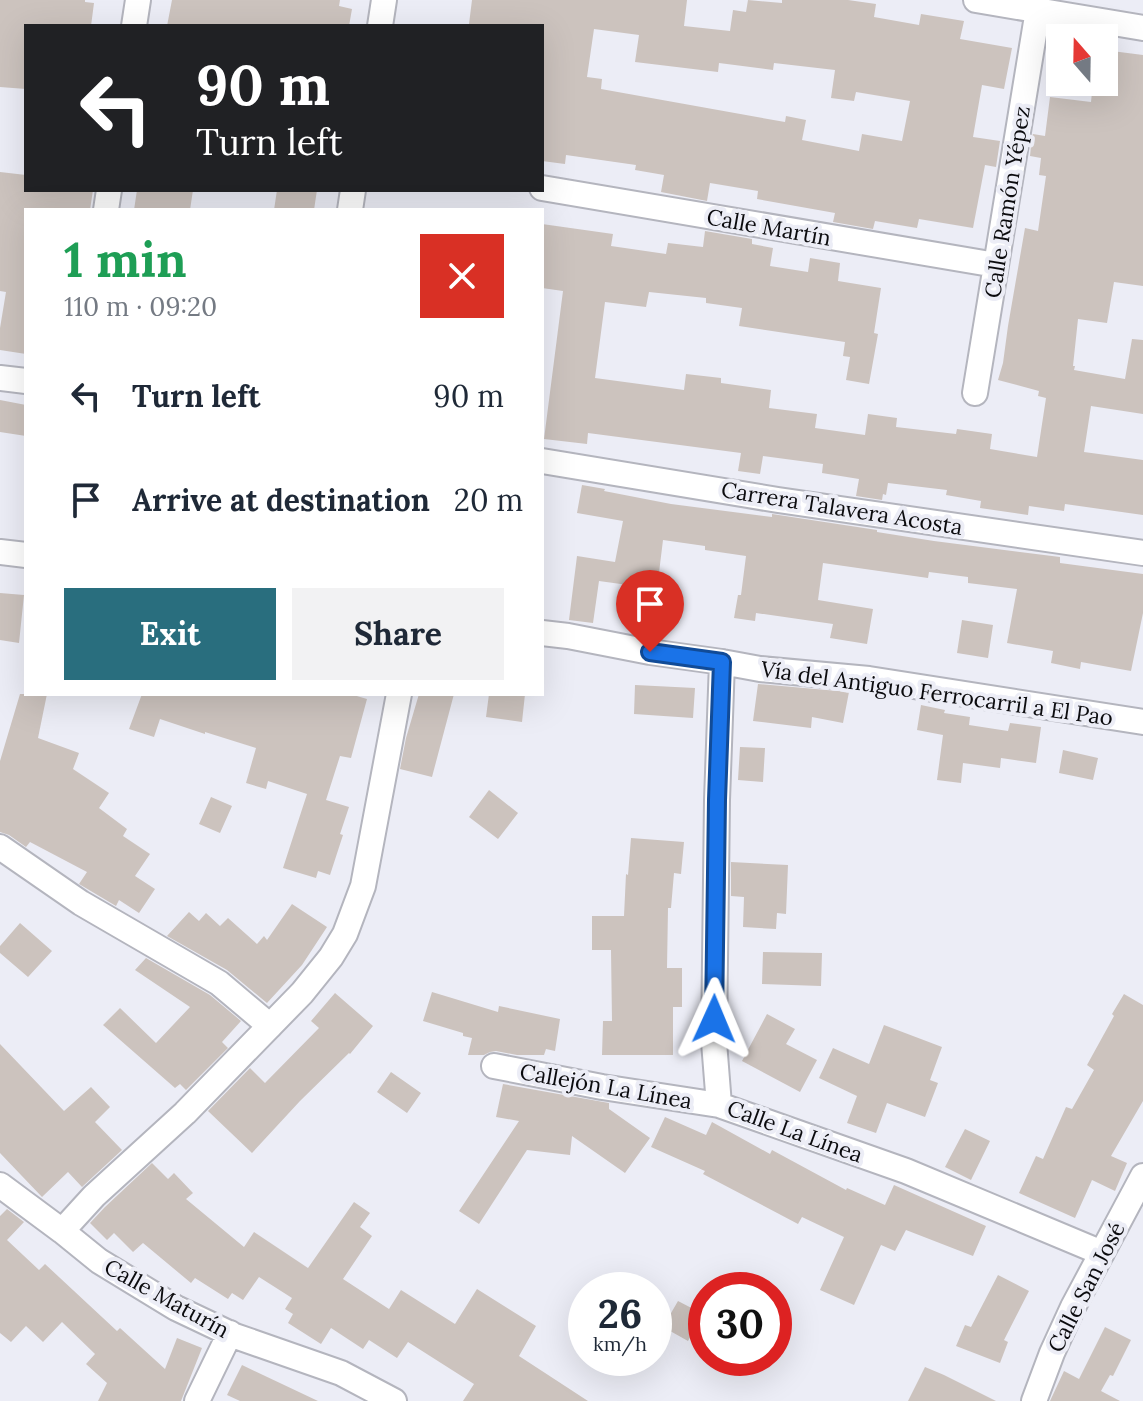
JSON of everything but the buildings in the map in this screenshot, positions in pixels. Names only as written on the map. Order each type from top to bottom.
[{"type":"street","points":[[134,24],[138,0]]},
{"type":"street","points":[[380,24],[384,0]]},
{"type":"street","points":[[976,0],[1143,28]]},
{"type":"street","name":"Calle Ramón Yépez","points":[[975,393],[1038,10]]},
{"type":"street","name":"Calle Martín","points":[[544,188],[996,265]]},
{"type":"street","points":[[0,378],[24,381]]},
{"type":"street","name":"Carrera Talavera Acosta","points":[[544,461],[778,500],[1143,553]]},
{"type":"street","points":[[0,552],[24,555]]},
{"type":"street","name":"Vía del Antiguo Ferrocarril a El Pao","points":[[544,633],[760,669],[869,679],[1143,722]]},
{"type":"street","name":"Calle La Línea","points":[[722,662],[714,1042],[719,1105],[906,1171],[1102,1253]]},
{"type":"street","points":[[62,1231],[94,1196],[185,1113],[302,993],[331,957],[354,913],[366,870],[399,696]]},
{"type":"street","points":[[0,847],[81,903],[219,983],[270,1026]]},
{"type":"street","name":"Callejón La Línea","points":[[494,1066],[719,1105]]},
{"type":"street","name":"Calle San José","points":[[1034,1401],[1073,1307],[1143,1176]]},
{"type":"street","name":"Calle Maturín","points":[[0,1185],[122,1277],[199,1320],[341,1373],[394,1401]]},
{"type":"street","points":[[197,1401],[230,1333]]},
{"type":"route","points":[[650,652],[722,662],[714,1019]]}]
